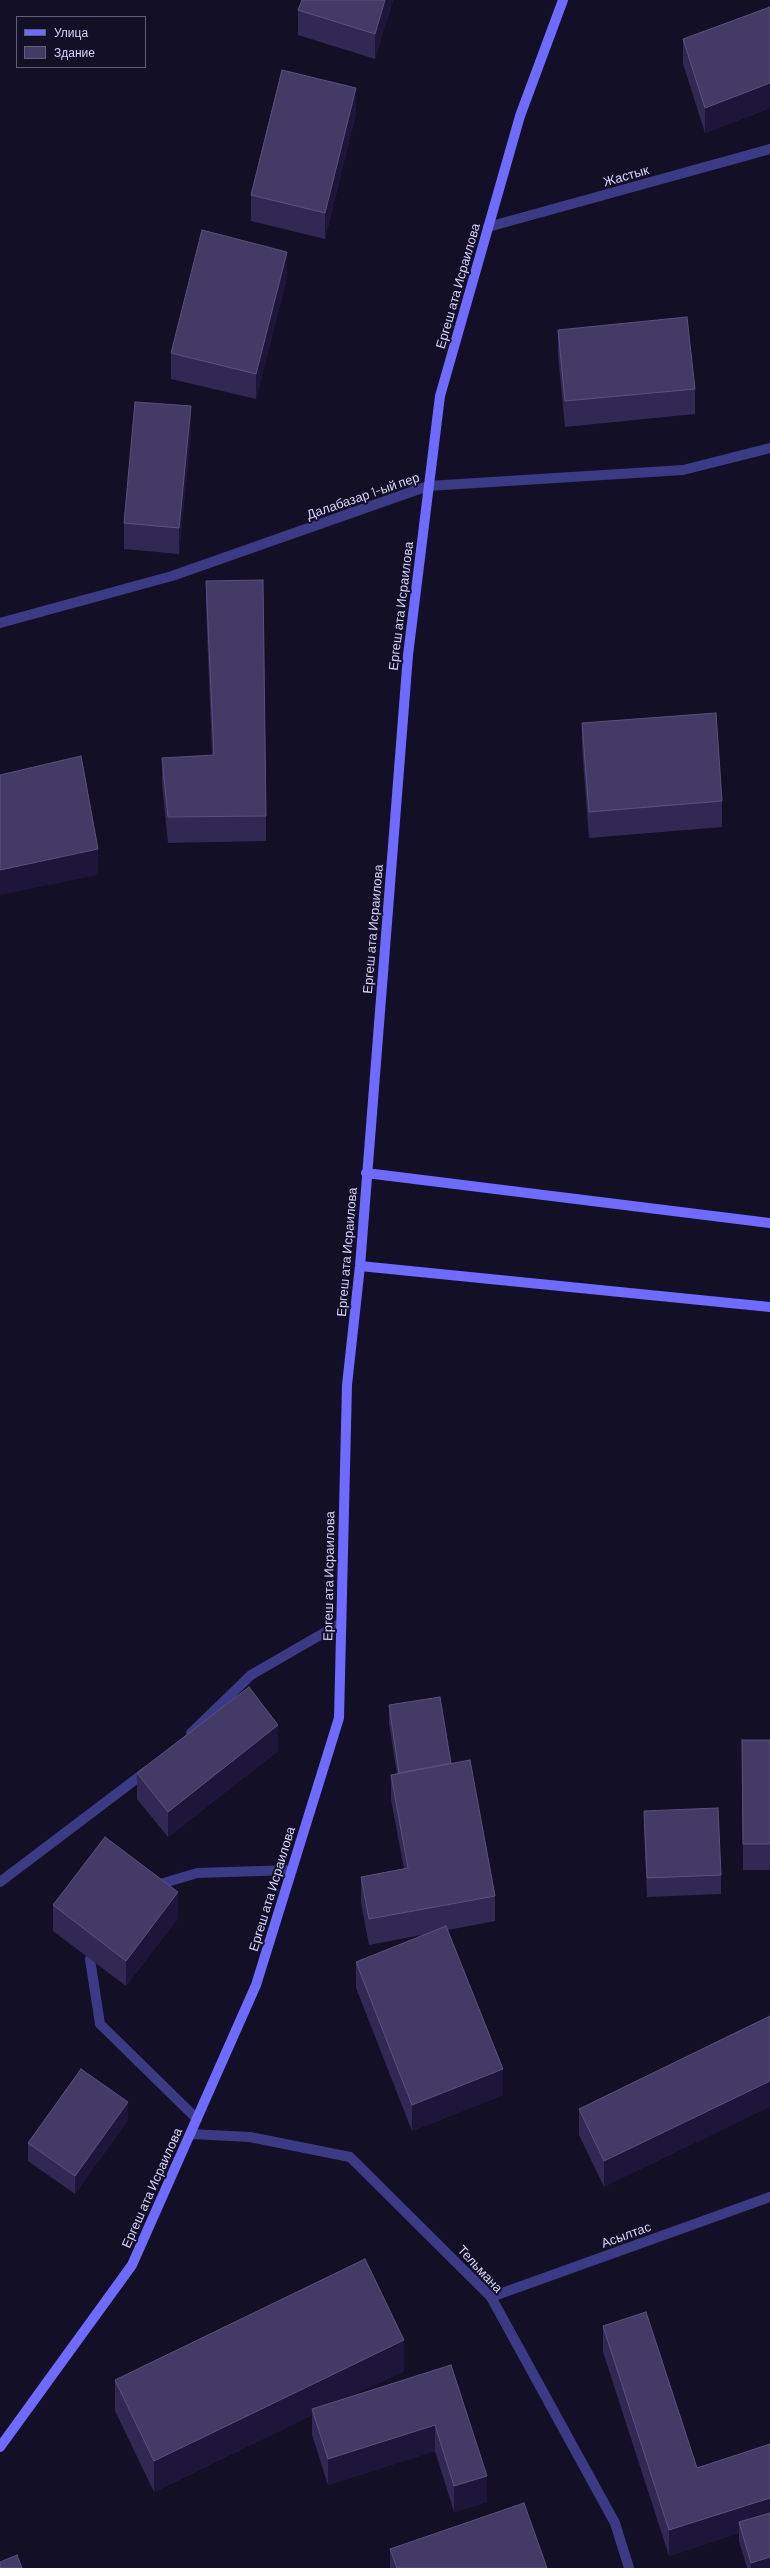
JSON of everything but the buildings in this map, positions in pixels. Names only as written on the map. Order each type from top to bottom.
[{"type":"main road","name":"Ергеш ата Исраилова","points":[[0,2447],[132,2265],[256,1985],[339,1718],[347,1385],[360,1266],[366,1173],[408,655],[428,486],[440,396],[520,116],[563,0]]},
{"type":"main road","points":[[366,1173],[770,1224]]},
{"type":"main road","points":[[360,1266],[770,1307]]},
{"type":"street","name":"Жастык","points":[[488,227],[770,149]]},
{"type":"street","name":"Далабазар 1-ый пер","points":[[0,623],[172,576],[428,486],[683,470],[770,448]]},
{"type":"street","points":[[184,1740],[251,1676],[341,1623]]},
{"type":"street","points":[[0,1882],[155,1765]]},
{"type":"street","points":[[142,1890],[197,1873],[292,1870]]},
{"type":"street","points":[[90,1959],[100,2024],[197,2119]]},
{"type":"street","name":"Тельмана","points":[[191,2134],[250,2137],[350,2157],[491,2297],[615,2523],[629,2568]]},
{"type":"street","name":"Асылтас","points":[[491,2297],[770,2198]]}]
